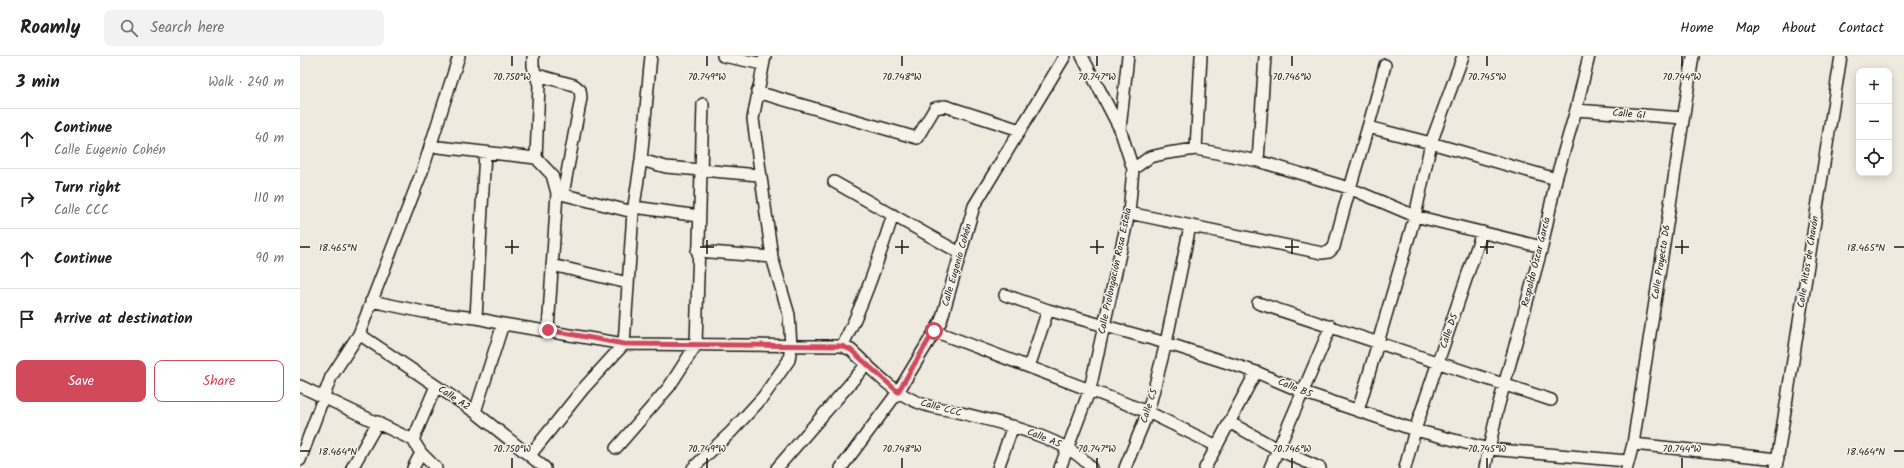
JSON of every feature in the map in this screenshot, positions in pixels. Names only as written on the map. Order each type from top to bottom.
[{"type":"street","points":[[300,460],[331,377],[359,334],[423,169],[459,56]]},
{"type":"street","points":[[533,56],[533,66],[540,85],[536,158]]},
{"type":"street","points":[[530,455],[583,389],[624,344],[634,209],[641,160],[651,56]]},
{"type":"street","points":[[693,468],[731,432],[767,392],[789,360],[791,346],[789,315],[772,257],[759,175],[753,119],[764,60],[723,56]]},
{"type":"street","name":"Calle Eugenio Cohén","points":[[841,468],[898,392],[941,321],[974,206],[1065,56]]},
{"type":"street","name":"Calle Prolongación Rosa Estela","points":[[1060,468],[1066,448],[1090,389],[1129,213],[1133,169],[1120,129],[1082,56]]},
{"type":"street","points":[[1120,129],[1128,56]]},
{"type":"street","points":[[1196,149],[1201,56]]},
{"type":"street","points":[[1258,161],[1265,56]]},
{"type":"street","points":[[1358,411],[1415,216],[1431,142],[1463,56]]},
{"type":"street","name":"Respaldo Óscar García","points":[[1485,468],[1504,384],[1542,247],[1556,179],[1576,110],[1589,56]]},
{"type":"street","name":"Calle Proyecto D6","points":[[1627,465],[1633,444],[1693,56]]},
{"type":"street","name":"Calle Altos de Chavón","points":[[1777,463],[1841,56]]},
{"type":"street","points":[[1129,213],[1322,253],[1329,252],[1334,247],[1349,188],[1385,65]]},
{"type":"street","points":[[537,75],[574,85],[580,90],[581,98],[560,193],[552,265],[548,330]]},
{"type":"street","points":[[757,92],[917,138],[935,108],[945,106],[1020,130]]},
{"type":"street","points":[[616,448],[669,387],[696,345],[697,251],[703,104]]},
{"type":"street","name":"Calle G1","points":[[1576,110],[1683,118]]},
{"type":"street","points":[[1368,127],[1431,142],[1556,179]]},
{"type":"street","points":[[430,146],[536,158],[552,175],[560,193]]},
{"type":"street","points":[[1133,169],[1150,157],[1168,152],[1196,149],[1258,161],[1349,188],[1415,216],[1542,247]]},
{"type":"street","points":[[476,318],[485,152]]},
{"type":"street","points":[[641,160],[666,167],[759,175]]},
{"type":"street","points":[[834,182],[866,198],[893,216],[960,253]]},
{"type":"street","points":[[560,193],[634,209],[699,216]]},
{"type":"street","points":[[371,301],[424,312],[476,318],[503,324],[548,330],[624,344],[842,346],[874,274],[893,216]]},
{"type":"street","name":"Calle C5","points":[[1125,468],[1148,412],[1166,343],[1190,226]]},
{"type":"street","name":"Calle D5","points":[[1405,468],[1415,430],[1482,232]]},
{"type":"street","points":[[697,251],[772,257]]},
{"type":"street","points":[[552,265],[628,283]]},
{"type":"street","name":"Calle B5","points":[[1005,295],[1048,310],[1166,343],[1256,372],[1302,392],[1415,430],[1489,449],[1627,465]]},
{"type":"street","points":[[1258,303],[1331,326],[1438,364],[1551,400]]},
{"type":"street","points":[[1029,367],[1048,310]]},
{"type":"street","points":[[474,412],[503,324]]},
{"type":"street","points":[[1270,468],[1280,450],[1302,392],[1331,326]]},
{"type":"street","points":[[934,331],[1148,412],[1217,446]]},
{"type":"street","name":"Calle A2","points":[[359,334],[474,412],[545,468]]},
{"type":"street","name":"Calle CCC","points":[[842,346],[851,350],[898,392],[919,403],[1013,426]]},
{"type":"street","points":[[777,468],[867,364]]},
{"type":"street","points":[[1205,468],[1256,372]]},
{"type":"street","points":[[300,386],[413,440],[421,453],[436,468]]},
{"type":"street","points":[[413,440],[436,386]]},
{"type":"street","points":[[352,468],[378,422]]},
{"type":"street","points":[[1229,422],[1280,450],[1320,468]]},
{"type":"street","points":[[998,468],[1013,426]]},
{"type":"street","name":"Calle A5","points":[[1013,426],[1066,448],[1085,459],[1091,468]]},
{"type":"street","points":[[1633,444],[1777,463]]},
{"type":"street","points":[[413,468],[421,453]]},
{"type":"route","points":[[548,330],[624,344],[842,346],[851,350],[898,392],[934,331]]}]
